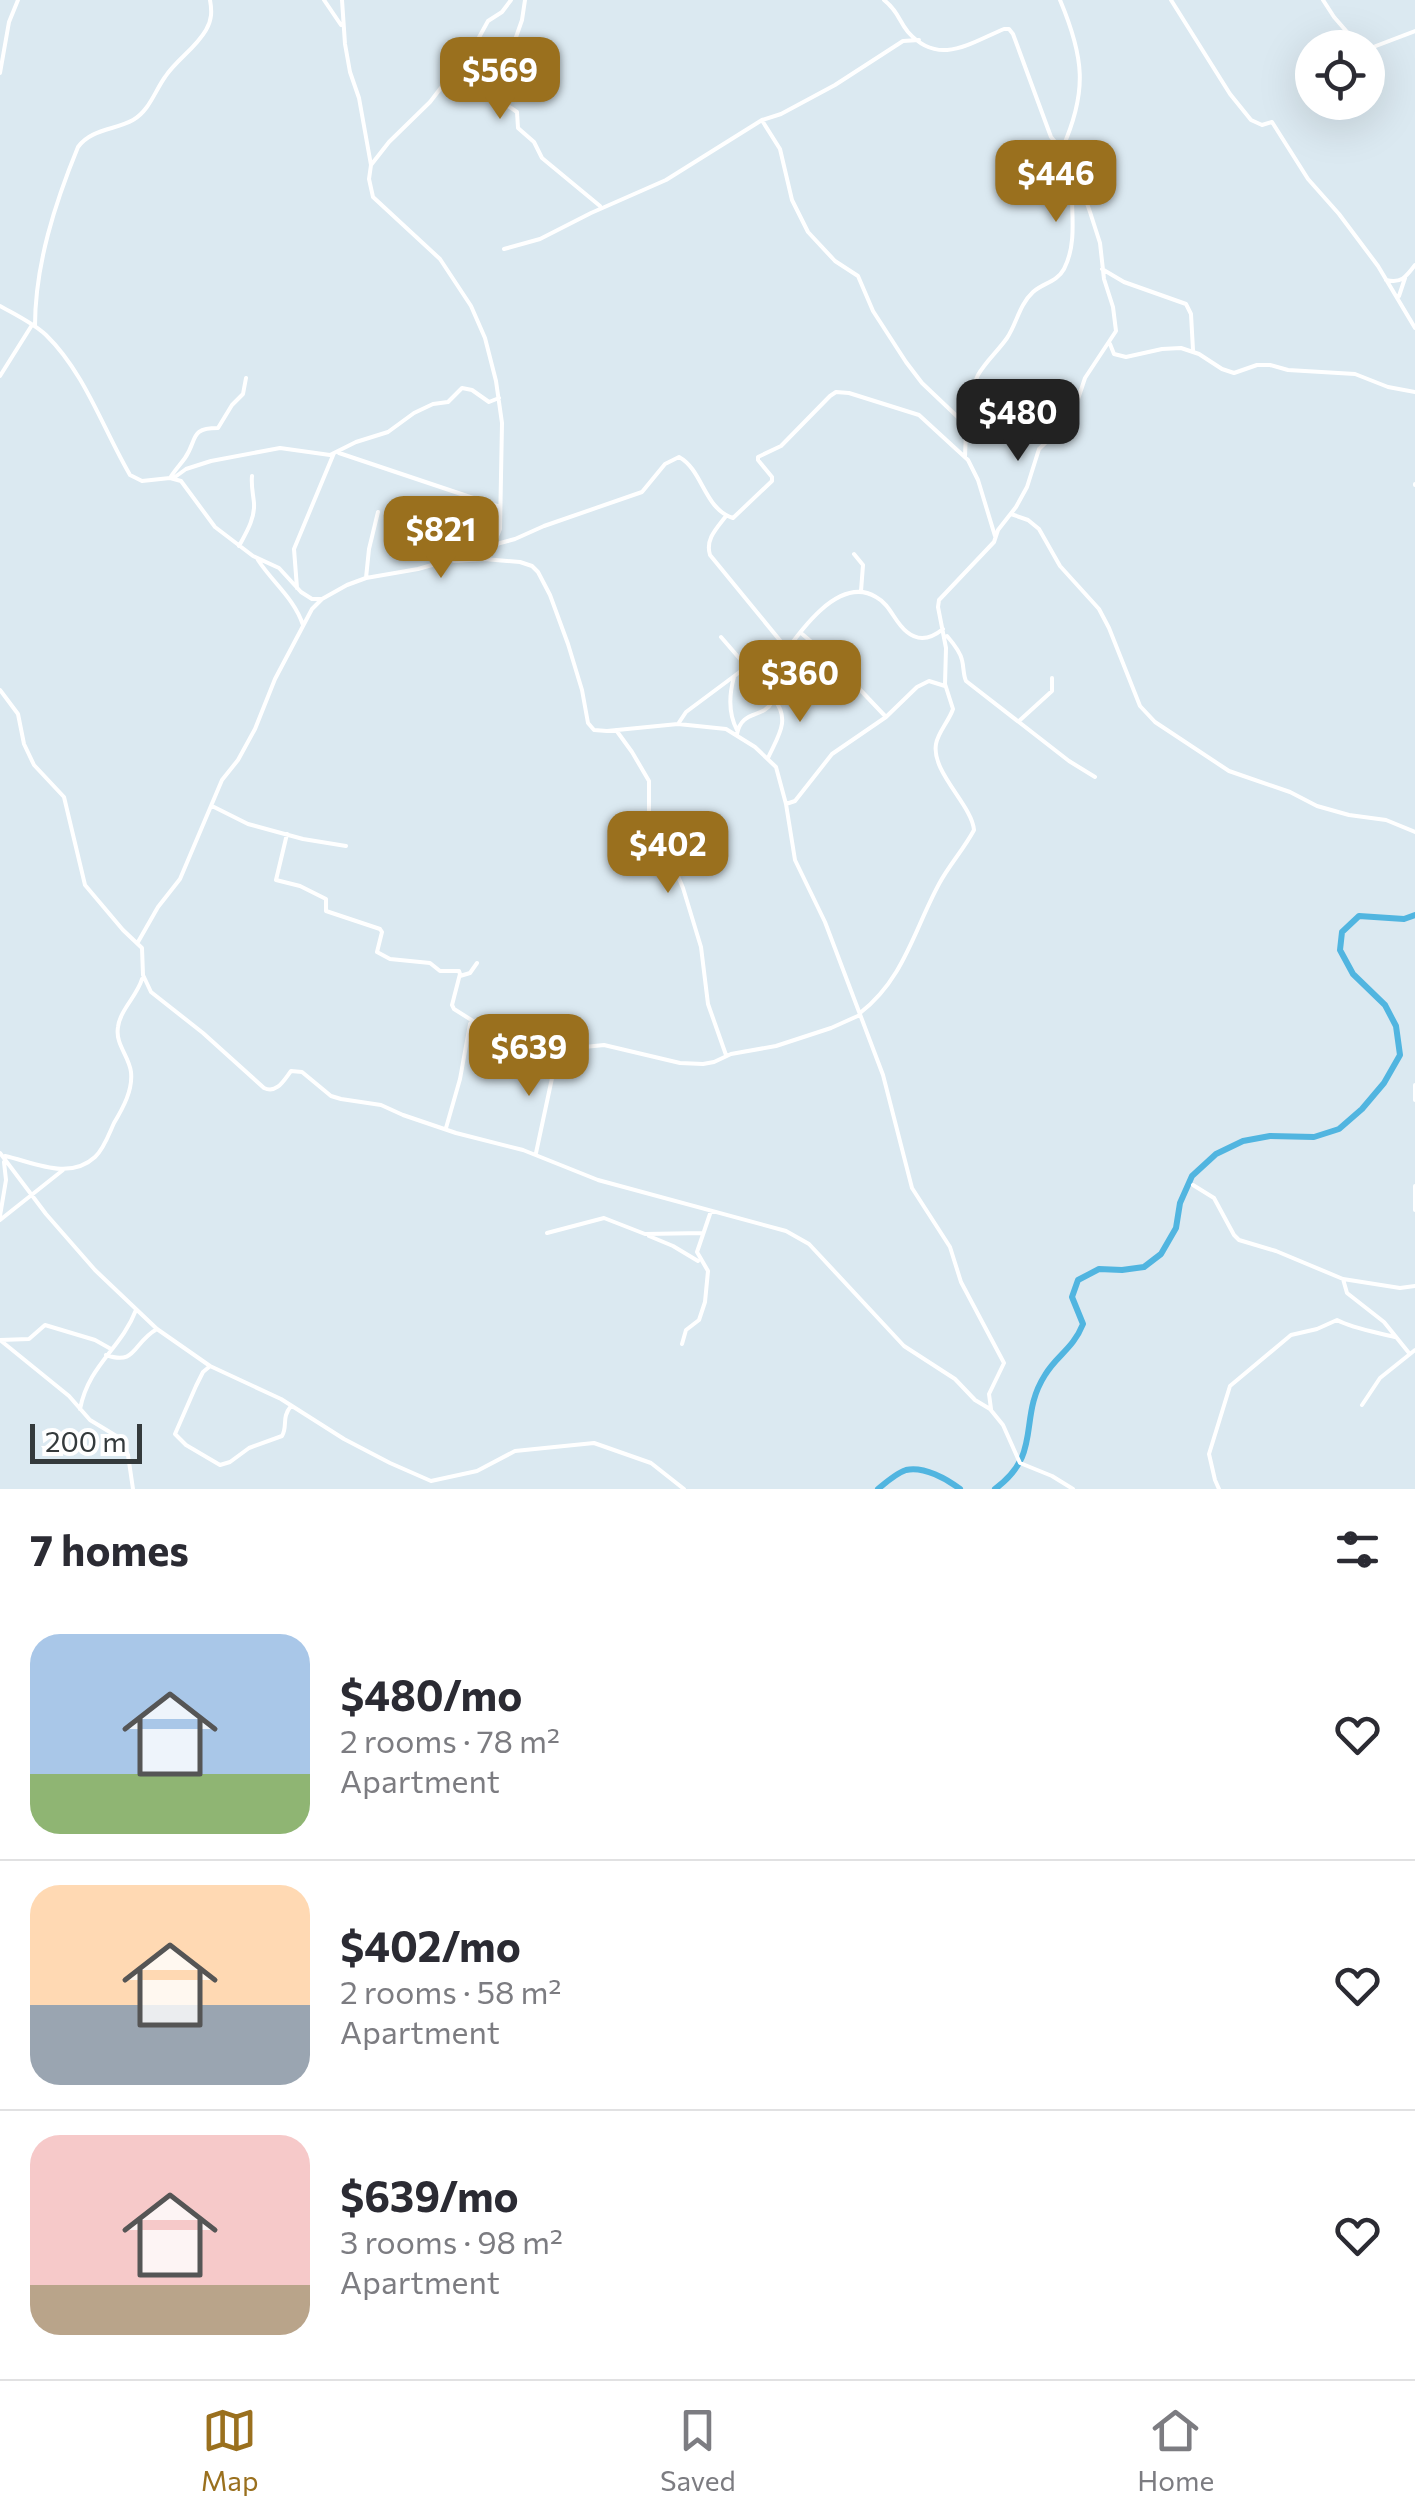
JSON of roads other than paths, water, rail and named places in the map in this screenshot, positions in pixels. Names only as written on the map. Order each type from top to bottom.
[{"type":"street","points":[[0,73],[9,22],[18,0]]},
{"type":"street","points":[[0,376],[34,325],[43,256],[78,147],[83,140],[142,112],[168,72],[192,50],[206,30],[212,14],[210,0]]},
{"type":"street","points":[[324,0],[344,28]]},
{"type":"street","points":[[138,942],[180,879],[222,780],[256,730],[303,625],[322,599],[346,584],[481,551],[496,539],[500,530],[503,436],[485,338],[471,306],[440,260],[376,203],[370,190],[370,165],[359,98],[350,72],[342,0]]},
{"type":"street","points":[[370,165],[430,102],[488,21],[511,0]]},
{"type":"street","points":[[525,0],[495,98],[517,112],[518,128],[534,142],[542,158],[602,208]]},
{"type":"street","points":[[460,976],[453,1008],[473,1021],[519,1024],[533,1039],[558,1050],[604,1045],[694,1064],[776,1046],[861,1014],[885,990],[904,962],[940,882],[974,830],[972,818],[956,797],[935,751],[953,712],[953,704],[946,695],[946,648],[938,607],[940,600],[990,548],[1012,514],[1027,488],[1039,449],[1066,423],[1084,378],[1110,343],[1116,328],[1100,243],[1074,166],[1051,136],[1009,29],[942,52],[909,33],[900,16],[884,0]]},
{"type":"street","points":[[1060,0],[1076,44],[1082,78],[1062,149]]},
{"type":"street","points":[[1173,0],[1244,113],[1260,125],[1272,122],[1300,168],[1348,225],[1415,328]]},
{"type":"street","points":[[1323,0],[1347,30]]},
{"type":"street","points":[[1385,41],[1415,31]]},
{"type":"street","points":[[504,249],[540,239],[666,180],[762,120],[835,85],[906,39],[919,40]]},
{"type":"street","points":[[762,120],[780,148],[792,200],[808,232],[835,261],[856,274],[873,311],[906,362],[965,426]]},
{"type":"street","points":[[965,457],[965,426],[972,410],[974,382],[1006,340],[1025,301],[1036,289],[1058,278],[1068,258],[1074,220],[1074,166]]},
{"type":"street","points":[[1398,299],[1405,278],[1415,265]]},
{"type":"street","points":[[1102,269],[1124,282],[1186,304],[1191,314],[1193,352]]},
{"type":"street","points":[[1386,280],[1397,282],[1405,278]]},
{"type":"street","points":[[0,306],[50,339],[78,378],[130,475],[142,480],[172,478],[185,484],[215,528],[256,558],[278,568],[312,598],[322,599]]},
{"type":"street","points":[[1110,343],[1119,356],[1181,348],[1234,373],[1270,365],[1288,370],[1355,374],[1415,392]]},
{"type":"street","points":[[172,478],[196,433],[203,428],[218,428],[232,404],[242,396],[246,378]]},
{"type":"street","points":[[172,478],[200,464],[280,448],[320,455],[336,453],[388,432],[408,416],[433,404],[445,404],[462,388],[489,402],[499,398]]},
{"type":"street","points":[[489,546],[642,492],[665,464],[679,457],[710,500],[732,518],[772,481],[758,456],[780,446],[836,392],[918,415],[965,457],[978,480],[995,536]]},
{"type":"street","points":[[336,453],[500,506]]},
{"type":"street","points":[[297,588],[294,549],[336,453]]},
{"type":"street","points":[[240,546],[253,517],[252,476]]},
{"type":"street","points":[[366,578],[366,560],[378,512]]},
{"type":"street","points":[[1012,514],[1039,529],[1060,566],[1099,609],[1140,706],[1155,722],[1229,771],[1290,792],[1317,806],[1386,820],[1415,832]]},
{"type":"street","points":[[726,516],[710,538],[710,554],[787,650]]},
{"type":"street","points":[[854,554],[863,566],[861,591]]},
{"type":"street","points":[[256,558],[295,604],[303,625]]},
{"type":"street","points":[[444,562],[520,562],[538,572],[568,644],[588,722],[594,730],[678,724],[737,732]]},
{"type":"street","points":[[737,732],[743,720],[774,700],[775,668],[801,632],[831,601],[861,591],[887,605],[910,634],[929,638],[943,631]]},
{"type":"street","points":[[943,631],[958,650],[966,681],[1095,777]]},
{"type":"street","points":[[801,632],[886,717]]},
{"type":"street","points":[[722,637],[747,667]]},
{"type":"street","points":[[678,724],[686,712],[747,667],[787,650]]},
{"type":"street","points":[[735,676],[730,704],[732,721],[737,732],[768,758],[780,779],[795,860],[824,922],[883,1075],[912,1188],[950,1247],[961,1282],[1004,1362],[989,1394],[991,1410]]},
{"type":"street","points":[[1019,721],[1052,691],[1052,678]]},
{"type":"street","points":[[786,804],[795,801],[832,754],[886,717],[924,683],[945,686]]},
{"type":"street","points":[[0,690],[18,714],[24,744],[34,765],[64,797],[85,884],[138,942],[144,956],[137,994],[117,1029],[131,1076],[125,1102],[98,1155],[64,1169],[0,1218]]},
{"type":"street","points":[[768,758],[783,722],[780,705],[774,700]]},
{"type":"street","points":[[616,730],[649,781],[649,820],[683,888],[701,947],[708,1004],[726,1056]]},
{"type":"street","points":[[212,806],[248,824],[346,846]]},
{"type":"street","points":[[287,834],[276,880],[326,899],[326,912],[380,929],[378,952],[382,957],[433,964],[440,971],[458,972],[460,976]]},
{"type":"street","points":[[460,976],[470,973],[477,963]]},
{"type":"street","points":[[143,975],[152,992],[270,1090],[296,1070],[331,1096],[373,1102],[456,1133],[536,1155],[598,1180],[786,1231],[809,1244],[890,1332],[991,1410],[1003,1425],[1020,1463],[1073,1489]]},
{"type":"street","points":[[446,1128],[473,1021]]},
{"type":"street","points":[[536,1155],[558,1050]]},
{"type":"street","points":[[1415,1085],[1415,1100]]},
{"type":"street","points":[[1,1155],[64,1169]]},
{"type":"street","points":[[1,1155],[95,1270],[156,1329],[210,1366],[426,1480],[468,1474],[515,1451],[588,1443],[651,1463],[684,1489]]},
{"type":"street","points":[[0,1218],[6,1172],[1,1155]]},
{"type":"street","points":[[1193,1185],[1214,1198],[1235,1238],[1343,1279],[1400,1288],[1415,1286]]},
{"type":"street","points":[[1415,1186],[1415,1210]]},
{"type":"street","points":[[682,1344],[686,1330],[698,1321],[705,1302],[708,1276],[698,1252],[711,1212]]},
{"type":"street","points":[[547,1233],[604,1218],[702,1262]]},
{"type":"street","points":[[645,1234],[703,1233]]},
{"type":"street","points":[[1343,1279],[1348,1293],[1412,1351],[1380,1378],[1362,1405]]},
{"type":"street","points":[[80,1408],[87,1385],[126,1332],[136,1310]]},
{"type":"street","points":[[1220,1489],[1214,1480],[1209,1454],[1226,1396],[1235,1380],[1292,1335],[1337,1320],[1351,1328],[1395,1336]]},
{"type":"street","points":[[0,1340],[30,1338],[46,1326],[96,1340],[111,1349]]},
{"type":"street","points":[[106,1355],[126,1358],[156,1329]]},
{"type":"street","points":[[0,1340],[69,1396],[90,1420],[118,1438],[125,1447],[134,1489]]},
{"type":"street","points":[[210,1366],[200,1377],[176,1434],[186,1445],[218,1464],[226,1465],[249,1448],[282,1436],[284,1414],[291,1406]]},
{"type":"waterway","points":[[995,1489],[1020,1462],[1032,1406],[1045,1375],[1075,1340],[1083,1324],[1072,1297],[1078,1280],[1099,1269],[1144,1267],[1161,1254],[1176,1228],[1180,1203],[1192,1176],[1216,1154],[1243,1141],[1270,1136],[1314,1137],[1339,1129],[1384,1083],[1400,1055],[1396,1026],[1385,1005],[1353,974],[1340,950],[1342,932],[1359,916],[1404,919],[1415,915]]},
{"type":"waterway","points":[[878,1489],[899,1473],[913,1469],[935,1474],[960,1489]]}]
